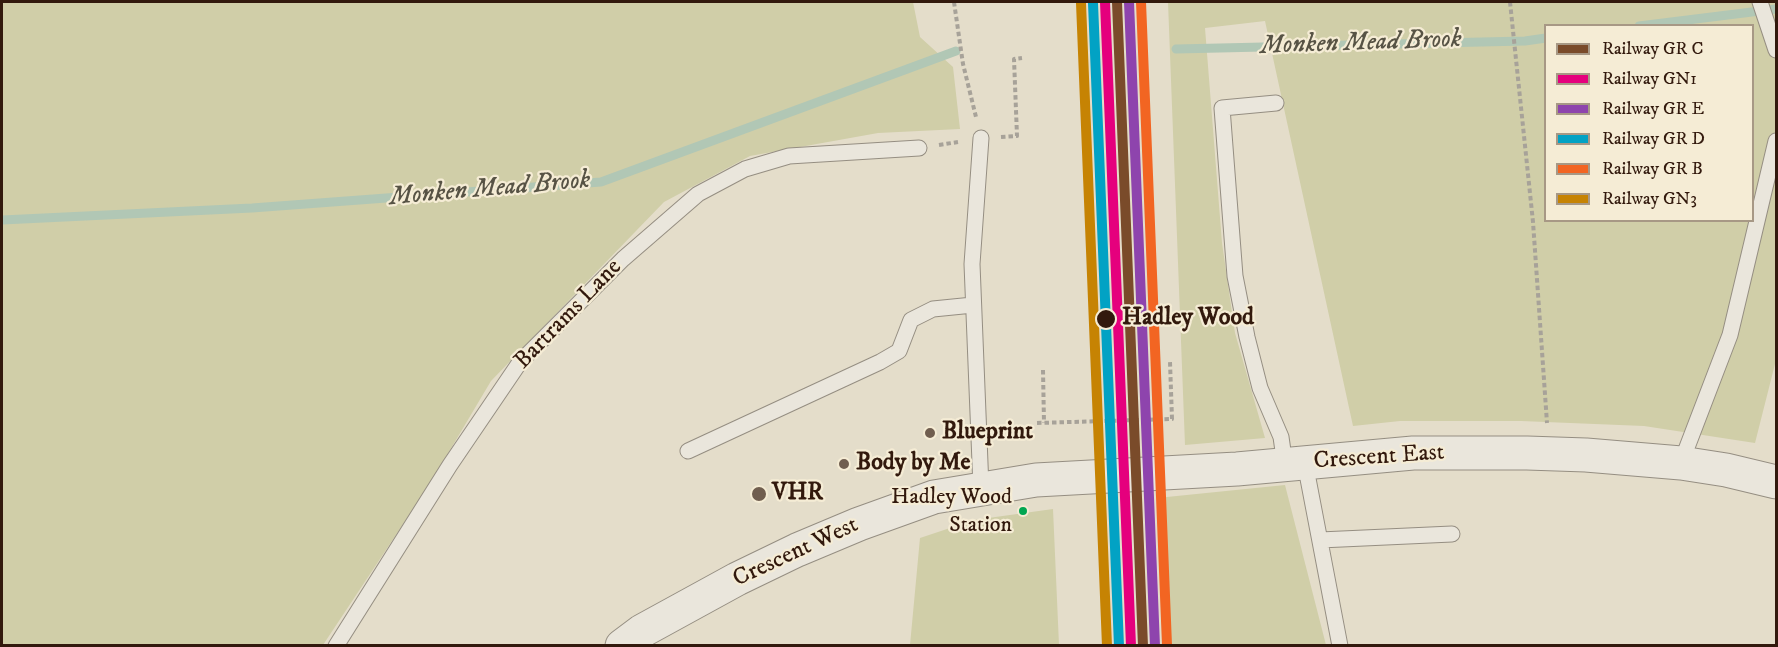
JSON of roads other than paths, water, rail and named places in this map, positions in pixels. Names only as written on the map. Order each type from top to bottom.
[{"type":"street","name":"Crescent East","points":[[981,488],[1036,480],[1188,472],[1413,453],[1549,453],[1681,463],[1726,470],[1776,482]]},
{"type":"street","name":"Crescent West","points":[[622,645],[684,607],[797,550],[934,497],[981,488]]},
{"type":"lane","points":[[1760,2],[1776,50]]},
{"type":"lane","points":[[1276,103],[1222,108],[1235,276],[1260,388],[1295,464],[1320,540],[1340,645]]},
{"type":"lane","points":[[981,138],[972,264],[981,488]]},
{"type":"lane","points":[[1681,463],[1730,335],[1776,141]]},
{"type":"lane","name":"Bartrams Lane","points":[[336,645],[450,465],[520,362],[623,259],[698,194],[745,169],[789,156],[855,150],[918,148]]},
{"type":"lane","points":[[688,451],[880,362],[899,351],[911,320],[933,309],[973,305]]},
{"type":"lane","points":[[1320,540],[1452,534]]},
{"type":"waterway","name":"Monken Mead Brook","points":[[1655,24],[1776,9]]},
{"type":"waterway","name":"Monken Mead Brook","points":[[1176,49],[1525,41],[1544,38]]},
{"type":"waterway","name":"Monken Mead Brook","points":[[2,220],[252,208],[601,182],[956,51]]},
{"type":"rail line","name":"GN1","points":[[1105,2],[1131,646]]},
{"type":"rail line","name":"GN3","points":[[1081,3],[1107,646]]},
{"type":"place","name":"Hadley Wood","points":[[1106,319]]},
{"type":"place","name":"Blueprint","points":[[930,433]]},
{"type":"place","name":"Body by Me","points":[[844,464]]},
{"type":"place","name":"VHR","points":[[759,494]]},
{"type":"place","name":"Hadley Wood Station","points":[[1023,511]]}]
